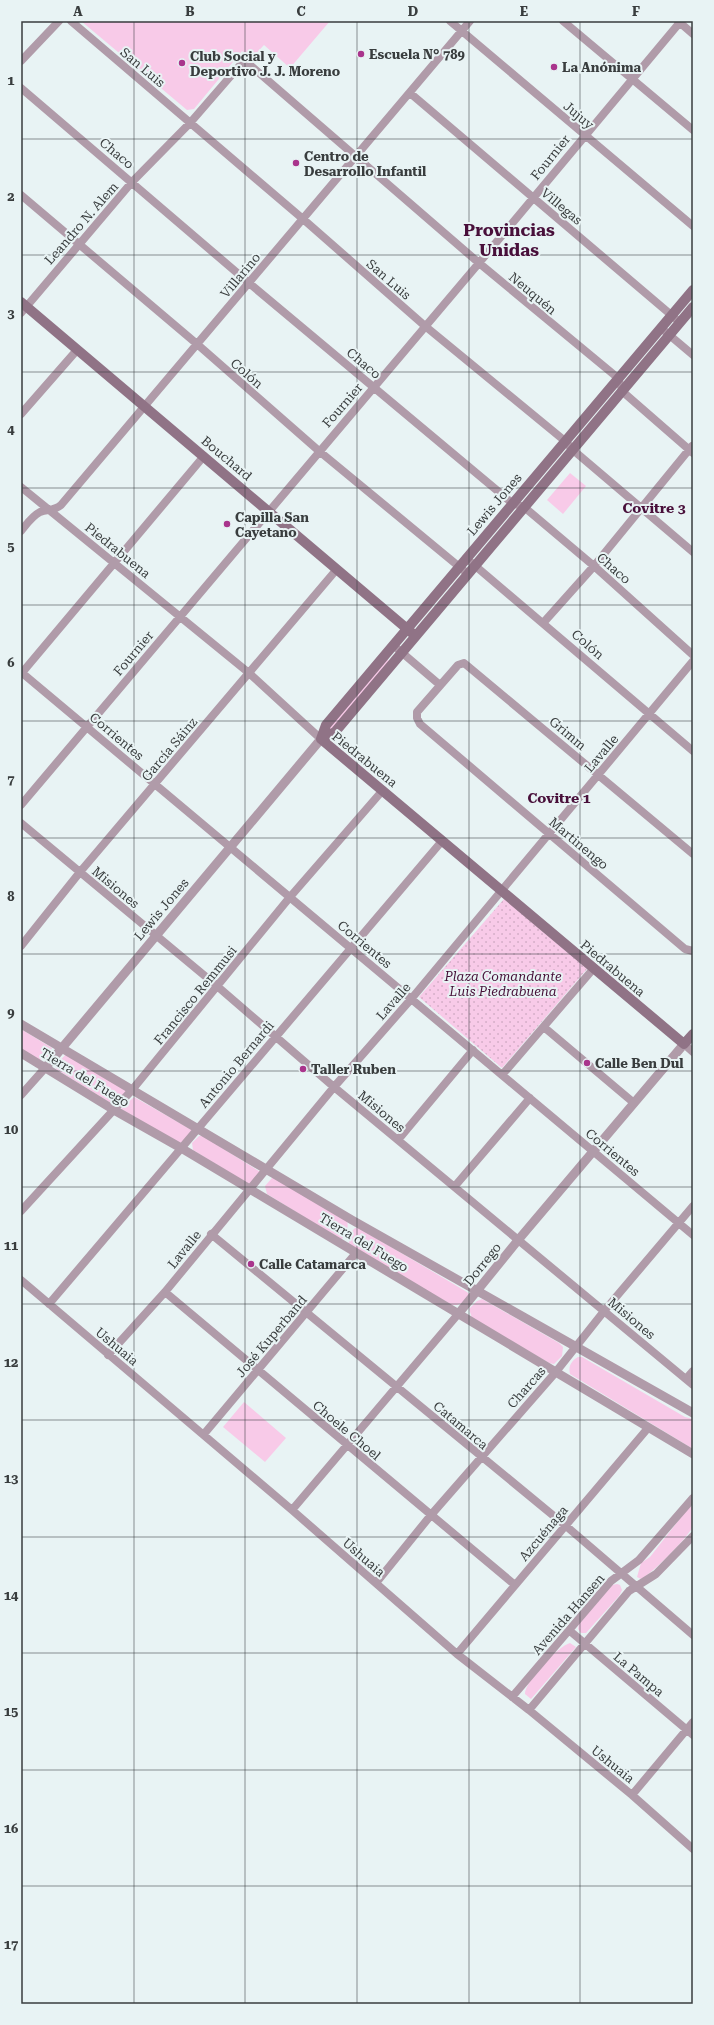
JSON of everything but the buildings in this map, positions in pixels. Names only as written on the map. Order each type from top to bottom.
[{"type":"main road","name":"Lewis Jones","points":[[321,739],[326,725],[693,290]]},
{"type":"main road","name":"Bouchard","points":[[23,307],[270,510],[337,569],[416,635]]},
{"type":"main road","name":"Lewis Jones","points":[[321,739],[335,732],[524,507],[623,392],[693,307]]},
{"type":"main road","name":"Piedrabuena","points":[[321,739],[684,1044]]},
{"type":"main road","name":"Dorrego","points":[[684,1044],[693,1034]]},
{"type":"street","points":[[21,61],[58,21]]},
{"type":"street","name":"San Luis","points":[[71,21],[303,219],[424,326],[565,441],[573,450],[693,552]]},
{"type":"street","name":"Jujuy","points":[[450,21],[693,226]]},
{"type":"street","name":"Villarino","points":[[21,531],[34,516],[57,509],[61,505],[470,21]]},
{"type":"street","points":[[563,21],[693,130]]},
{"type":"street","points":[[680,22],[693,34]]},
{"type":"street","name":"Fournier","points":[[21,805],[424,326],[479,263],[584,135],[680,22]]},
{"type":"street","name":"Leandro N. Alem","points":[[23,307],[132,182],[190,122],[242,63]]},
{"type":"street","name":"Neuquén","points":[[242,63],[250,65],[479,263],[618,378]]},
{"type":"street","name":"Chaco","points":[[21,88],[249,283],[512,503],[524,507],[594,566],[693,655]]},
{"type":"street","name":"Villegas","points":[[410,93],[680,322]]},
{"type":"street","name":"Colón","points":[[21,195],[78,245],[197,344],[319,451],[468,574]]},
{"type":"street","points":[[661,328],[693,355]]},
{"type":"street","points":[[21,414],[77,350]]},
{"type":"street","points":[[544,622],[594,566],[641,507],[692,449],[623,392],[618,378]]},
{"type":"street","points":[[21,673],[204,456]]},
{"type":"street","name":"Piedrabuena","points":[[21,487],[48,511],[249,673],[321,739]]},
{"type":"street","name":"Colón","points":[[466,558],[476,564],[693,751]]},
{"type":"street","name":"García Sáinz","points":[[21,946],[80,872],[337,569]]},
{"type":"street","points":[[393,645],[440,685]]},
{"type":"street","name":"Lavalle","points":[[108,1355],[165,1292],[211,1234],[251,1190],[267,1168],[334,1087],[412,998],[693,661]]},
{"type":"street","name":"Grimm","points":[[440,685],[458,665],[464,663],[599,774],[693,854]]},
{"type":"street","name":"Corrientes","points":[[21,673],[155,783],[693,1235]]},
{"type":"street","name":"Martinengo","points":[[440,685],[417,712],[417,718],[420,724],[689,950]]},
{"type":"street","name":"Lewis Jones","points":[[21,1096],[321,739]]},
{"type":"street","name":"Francisco Remmusi","points":[[21,1211],[132,1090],[290,897],[383,790]]},
{"type":"street","name":"Misiones","points":[[21,823],[218,986],[334,1087],[605,1310],[693,1385]]},
{"type":"street","name":"Antonio Bernardi","points":[[49,1304],[350,947],[442,841]]},
{"type":"street","points":[[502,1075],[545,1028],[594,968]]},
{"type":"street","name":"Tierra del Fuego","points":[[21,1024],[477,1291],[693,1413]]},
{"type":"street","points":[[545,1028],[634,1103]]},
{"type":"street","name":"Piedrabuena","points":[[684,1044],[693,1052]]},
{"type":"street","name":"Dorrego","points":[[292,1510],[684,1044]]},
{"type":"street","points":[[398,1140],[473,1050]]},
{"type":"street","name":"Tierra del Fuego","points":[[21,1053],[114,1110],[181,1148],[459,1313],[555,1373],[693,1454]]},
{"type":"street","points":[[455,1186],[530,1098]]},
{"type":"street","name":"Charcas","points":[[376,1583],[480,1457],[555,1373],[605,1310],[693,1206]]},
{"type":"street","name":"Catamarca","points":[[211,1234],[480,1457],[566,1526],[620,1574],[693,1635]]},
{"type":"street","name":"José Kuperband","points":[[204,1434],[356,1253]]},
{"type":"street","name":"Ushuaia","points":[[21,1280],[108,1355],[204,1434],[457,1654],[529,1710],[632,1795],[693,1849]]},
{"type":"street","name":"Choele Choel","points":[[165,1292],[257,1371],[515,1585]]},
{"type":"street","points":[[686,1379],[693,1371]]},
{"type":"street","name":"Azcuénaga","points":[[457,1654],[648,1428]]},
{"type":"street","name":"Avenida Hansen","points":[[512,1697],[570,1631],[611,1581],[639,1560],[693,1498]]},
{"type":"street","points":[[529,1710],[635,1586],[656,1574],[693,1536]]},
{"type":"street","name":"La Pampa","points":[[570,1631],[690,1733]]},
{"type":"street","points":[[632,1795],[690,1733],[693,1722]]},
{"type":"green space","name":"Club Social y Deportivo J. J. Moreno","points":[[81,21],[330,21],[290,68],[264,45],[252,58],[242,51],[194,109],[187,110]]},
{"type":"green space","points":[[570,473],[586,486],[563,514],[547,500]]},
{"type":"green space","points":[[387,659],[390,662],[332,731],[329,728]]},
{"type":"green space","name":"Plaza Comandante Luis Piedrabuena","points":[[504,899],[587,969],[502,1068],[419,997]]},
{"type":"green space","points":[[21,1029],[52,1048],[48,1057],[39,1060],[21,1049]]},
{"type":"green space","points":[[66,1054],[127,1093],[117,1102],[109,1102],[56,1069],[55,1066]]},
{"type":"green space","points":[[134,1097],[192,1130],[186,1142],[179,1143],[121,1109]]},
{"type":"green space","points":[[199,1136],[203,1136],[262,1173],[252,1184],[246,1183],[193,1150],[192,1143]]},
{"type":"green space","points":[[272,1178],[275,1178],[347,1221],[347,1230],[342,1239],[338,1238],[267,1194],[265,1186]]},
{"type":"green space","points":[[355,1228],[359,1228],[467,1292],[470,1295],[468,1301],[457,1305],[452,1305],[348,1245],[352,1231]]},
{"type":"green space","points":[[482,1299],[559,1343],[563,1347],[562,1356],[554,1364],[549,1363],[472,1318],[469,1309],[477,1301]]},
{"type":"green space","points":[[578,1357],[582,1357],[685,1417],[693,1419],[693,1449],[570,1374],[569,1369],[571,1364]]},
{"type":"green space","points":[[244,1402],[286,1438],[265,1462],[223,1427]]},
{"type":"green space","points":[[693,1506],[694,1517],[692,1528],[689,1533],[669,1555],[646,1576],[641,1579],[637,1577],[641,1563],[650,1557],[689,1507]]},
{"type":"green space","points":[[612,1585],[620,1585],[622,1590],[619,1596],[586,1633],[581,1633],[578,1629],[579,1623]]},
{"type":"green space","points":[[570,1643],[576,1647],[531,1699],[525,1694],[526,1688],[530,1681],[550,1657]]},
{"type":"place","name":"Escuela N° 789","points":[[361,54]]},
{"type":"place","name":"Club Social y Deportivo J. J. Moreno","points":[[182,63]]},
{"type":"place","name":"La Anónima","points":[[554,67]]},
{"type":"place","name":"Centro de Desarrollo Infantil","points":[[296,163]]},
{"type":"place","name":"Capilla San Cayetano","points":[[227,524]]},
{"type":"place","name":"Calle Ben Dul","points":[[587,1063]]},
{"type":"place","name":"Taller Ruben","points":[[303,1069]]},
{"type":"place","name":"Calle Catamarca","points":[[251,1264]]},
{"type":"district","name":"Provincias Unidas","points":[[509,240]]},
{"type":"district","name":"Covitre 3","points":[[654,508]]},
{"type":"district","name":"Covitre 1","points":[[559,798]]}]
